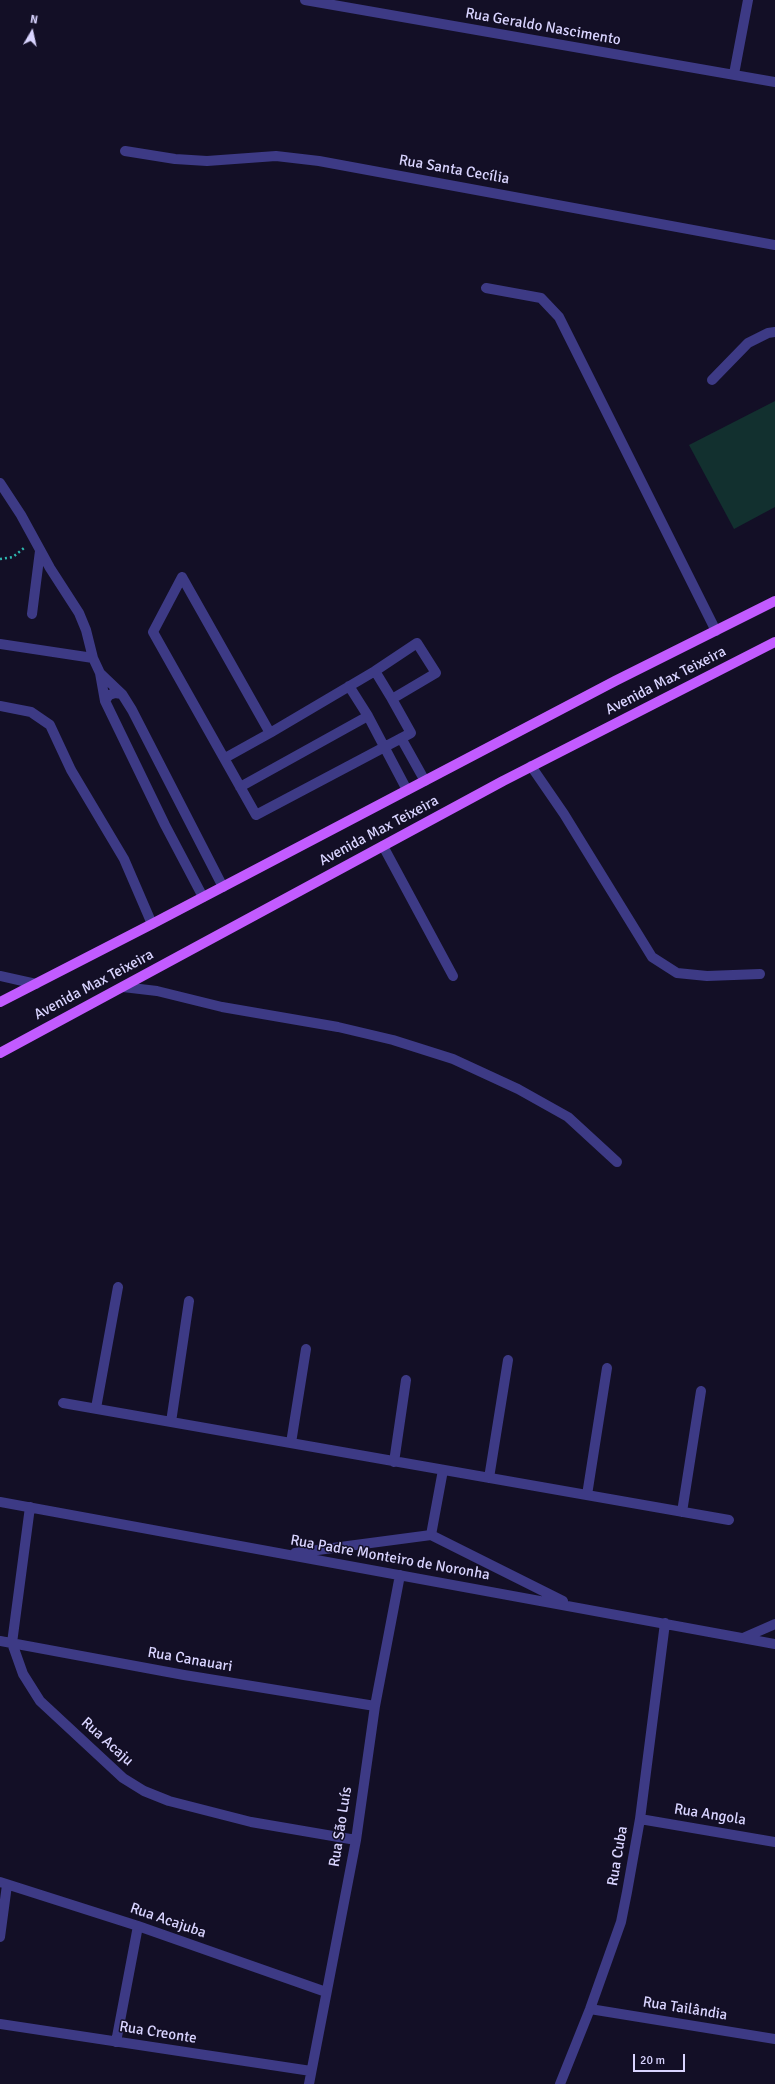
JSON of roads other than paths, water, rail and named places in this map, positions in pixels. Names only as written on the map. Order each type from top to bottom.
[{"type":"main road","name":"Avenida Max Teixeira","points":[[0,1002],[223,887],[615,681],[775,601]]},
{"type":"main road","name":"Avenida Max Teixeira","points":[[0,1053],[531,766],[775,642]]},
{"type":"street","name":"Rua Geraldo Nascimento","points":[[306,0],[775,82]]},
{"type":"street","points":[[734,74],[748,0]]},
{"type":"street","name":"Rua Santa Cecília","points":[[125,151],[175,159],[207,161],[276,156],[319,161],[775,244]]},
{"type":"street","points":[[486,288],[542,298],[559,317],[716,631]]},
{"type":"street","points":[[712,380],[748,343],[768,332],[775,332]]},
{"type":"street","points":[[0,484],[21,515],[34,541],[79,613],[86,630],[93,658],[100,673],[105,701],[165,825],[203,897]]},
{"type":"street","points":[[32,614],[40,551]]},
{"type":"street","points":[[270,733],[182,577],[153,632],[256,815],[411,732],[375,670]]},
{"type":"street","points":[[225,758],[349,686],[417,643],[436,673],[392,699]]},
{"type":"street","points":[[0,644],[93,658]]},
{"type":"street","points":[[100,673],[122,694],[132,710],[182,811],[223,887]]},
{"type":"street","points":[[349,686],[368,716],[407,790]]},
{"type":"street","points":[[105,701],[109,695],[115,693],[122,694]]},
{"type":"street","points":[[0,706],[31,712],[50,725],[71,770],[124,859],[152,924]]},
{"type":"street","points":[[240,787],[368,716]]},
{"type":"street","points":[[401,738],[425,780]]},
{"type":"street","points":[[531,766],[564,814],[652,957],[677,972],[707,976],[760,974]]},
{"type":"street","points":[[382,846],[453,976]]},
{"type":"street","points":[[0,976],[36,984]]},
{"type":"street","points":[[123,987],[157,991],[222,1007],[338,1027],[393,1040],[453,1059],[518,1089],[568,1117],[617,1162]]},
{"type":"street","points":[[96,1408],[118,1287]]},
{"type":"street","points":[[172,1422],[189,1301]]},
{"type":"street","points":[[291,1443],[306,1349]]},
{"type":"street","points":[[489,1478],[508,1360]]},
{"type":"street","points":[[587,1495],[607,1368]]},
{"type":"street","points":[[394,1462],[406,1380]]},
{"type":"street","points":[[682,1512],[701,1391]]},
{"type":"street","points":[[63,1403],[729,1520]]},
{"type":"street","points":[[431,1536],[443,1470]]},
{"type":"street","name":"Rua Padre Monteiro de Noronha","points":[[0,1502],[775,1644]]},
{"type":"street","name":"Rua Acaju","points":[[30,1507],[12,1643],[23,1674],[40,1701],[123,1778],[144,1791],[169,1801],[250,1822],[356,1840]]},
{"type":"street","points":[[286,1554],[431,1536],[574,1606]]},
{"type":"street","name":"Rua São Luís","points":[[309,2084],[356,1840],[375,1706],[400,1575]]},
{"type":"street","name":"Rua Cuba","points":[[560,2084],[590,2009],[621,1922],[640,1819],[665,1623]]},
{"type":"street","points":[[743,1638],[775,1624]]},
{"type":"street","name":"Rua Canauari","points":[[0,1640],[184,1676],[375,1706]]},
{"type":"street","name":"Rua Angola","points":[[640,1819],[775,1842]]},
{"type":"street","points":[[0,1937],[4,1883]]},
{"type":"street","name":"Rua Acajuba","points":[[4,1883],[138,1926],[326,1992]]},
{"type":"street","points":[[116,2042],[138,1926]]},
{"type":"street","name":"Rua Tailândia","points":[[590,2009],[775,2039]]},
{"type":"street","name":"Rua Creonte","points":[[0,2024],[311,2071]]}]
